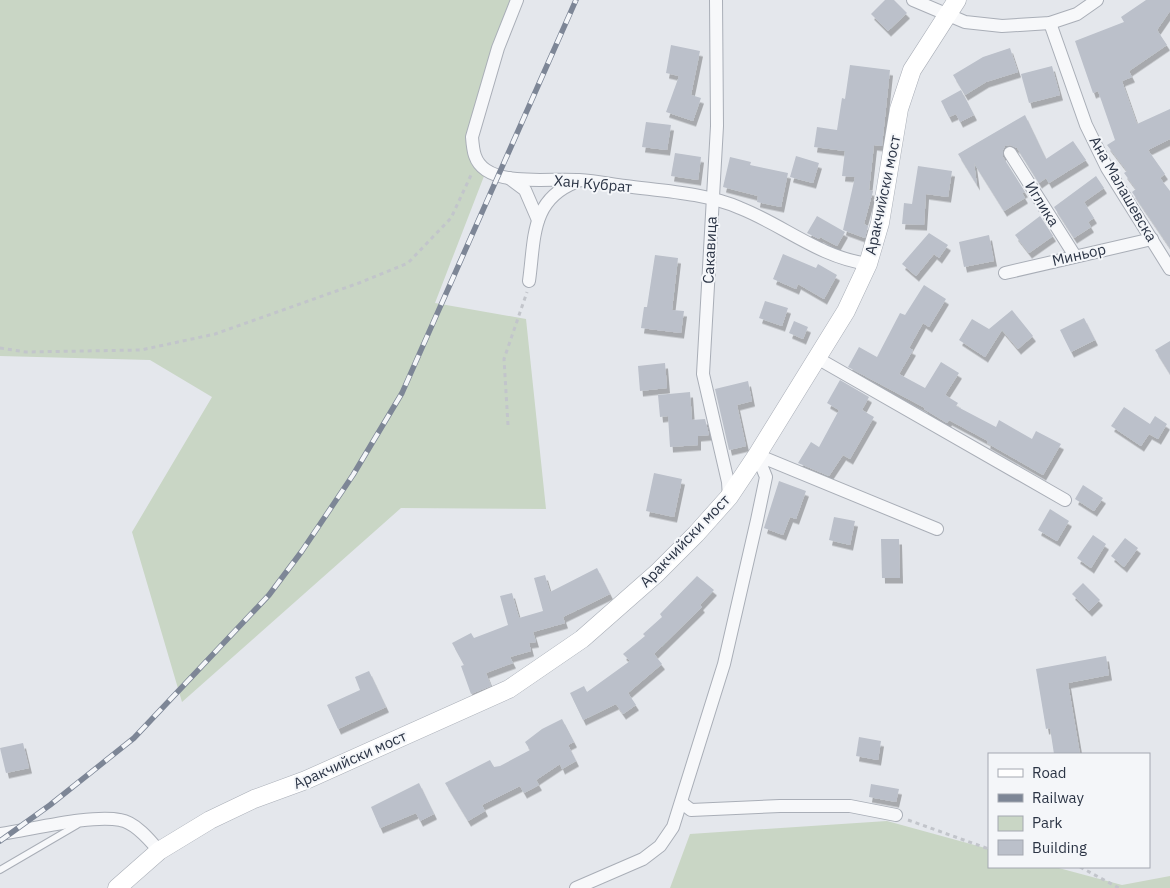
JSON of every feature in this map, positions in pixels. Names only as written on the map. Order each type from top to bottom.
[{"type":"main road","name":"Аракчийски мост","points":[[117,888],[159,851],[210,820],[254,799],[306,780],[509,688],[582,639],[620,607],[696,534],[729,497],[846,311],[868,264],[880,223],[899,109],[912,70],[957,0]]},
{"type":"street","points":[[477,162],[473,151],[476,120],[498,48],[517,0]]},
{"type":"street","name":"Сакавица","points":[[716,0],[717,126],[703,374],[728,482],[729,497]]},
{"type":"street","points":[[913,0],[965,22],[989,26],[1050,23],[1077,14],[1098,0]]},
{"type":"street","name":"Ана Малашевска","points":[[1050,23],[1086,125],[1107,168],[1170,269]]},
{"type":"street","name":"Иглика","points":[[1010,153],[1075,256]]},
{"type":"street","name":"Хан Кубрат","points":[[477,162],[486,171],[509,178],[581,180],[713,198],[762,217],[822,251],[844,260],[868,264]]},
{"type":"street","points":[[509,178],[524,190],[538,220]]},
{"type":"street","points":[[529,281],[538,220],[546,201],[561,188],[581,180]]},
{"type":"street","name":"Миньор","points":[[1005,273],[1152,239]]},
{"type":"street","points":[[817,358],[1065,500]]},
{"type":"street","points":[[757,455],[937,529]]},
{"type":"street","points":[[576,888],[643,859],[660,846],[673,827],[724,664],[757,520],[766,476],[757,455]]},
{"type":"street","points":[[682,803],[691,810],[780,806],[850,806],[896,815]]},
{"type":"street","points":[[0,834],[82,822],[122,820],[148,839],[159,851]]},
{"type":"lane","points":[[0,870],[82,822]]},
{"type":"path","points":[[0,348],[26,352],[141,350],[215,334],[359,283],[408,263],[451,218],[477,162]]},
{"type":"path","points":[[508,425],[504,360],[512,332],[526,302],[529,281]]},
{"type":"path","points":[[896,815],[988,849]]},
{"type":"path","points":[[1082,868],[1119,888]]},
{"type":"green space","points":[[0,0],[517,0],[472,136],[486,171],[435,303],[526,319],[546,509],[401,508],[182,702],[132,532],[212,397],[150,360],[0,356]]},
{"type":"green space","points":[[887,821],[988,849],[988,868],[1059,868],[1122,885],[1170,876],[1170,888],[670,888],[690,834]]},
{"type":"building","points":[[885,0],[894,0],[907,13],[888,31],[871,14]]},
{"type":"building","points":[[1146,0],[1170,0],[1170,11],[1157,30],[1167,45],[1129,71],[1132,77],[1122,81],[1137,124],[1170,109],[1170,139],[1148,150],[1165,174],[1160,178],[1170,191],[1170,248],[1132,192],[1136,189],[1124,173],[1127,171],[1107,145],[1115,140],[1098,91],[1093,93],[1075,41],[1124,22],[1121,17]]},
{"type":"building","points":[[671,45],[700,51],[691,95],[701,98],[693,121],[666,112],[679,76],[666,73]]},
{"type":"building","points":[[1010,48],[1018,72],[986,82],[965,95],[953,75],[983,57]]},
{"type":"building","points":[[850,65],[890,70],[882,146],[874,145],[869,190],[873,191],[864,224],[868,226],[865,238],[843,230],[855,177],[842,176],[845,151],[814,147],[817,127],[837,130],[842,98],[845,99]]},
{"type":"building","points":[[1052,66],[1060,95],[1029,103],[1021,74]]},
{"type":"building","points":[[961,90],[974,115],[960,122],[956,114],[949,117],[941,101]]},
{"type":"building","points":[[1025,115],[1046,159],[1073,141],[1086,160],[1049,183],[1046,178],[1039,183],[1017,148],[1010,145],[1005,146],[1003,157],[1025,192],[1022,193],[1025,198],[1004,211],[974,163],[977,185],[958,154]]},
{"type":"building","points":[[646,122],[671,125],[667,150],[642,147]]},
{"type":"building","points":[[675,153],[701,157],[698,180],[671,176]]},
{"type":"building","points":[[796,156],[819,163],[813,183],[790,177]]},
{"type":"building","points":[[730,157],[751,162],[750,165],[788,173],[781,207],[757,202],[758,196],[723,187]]},
{"type":"building","points":[[918,166],[952,171],[948,197],[926,194],[924,225],[902,224],[904,203],[912,204]]},
{"type":"building","points":[[1096,176],[1104,188],[1084,202],[1094,218],[1088,222],[1091,227],[1074,238],[1054,207]]},
{"type":"building","points":[[817,216],[845,232],[837,246],[807,233]]},
{"type":"building","points":[[1040,216],[1053,236],[1029,253],[1015,235]]},
{"type":"building","points":[[929,233],[948,245],[939,258],[934,254],[916,276],[902,264]]},
{"type":"building","points":[[989,235],[994,261],[964,267],[959,242]]},
{"type":"building","points":[[783,254],[816,268],[818,264],[837,275],[824,299],[798,284],[796,289],[773,279]]},
{"type":"building","points":[[655,255],[678,258],[672,310],[684,311],[681,333],[641,328],[644,307],[647,307]]},
{"type":"building","points":[[924,285],[946,299],[929,327],[923,323],[909,348],[913,350],[899,374],[925,388],[941,362],[959,373],[945,395],[958,403],[956,406],[996,427],[999,420],[1032,439],[1036,431],[1061,444],[1043,475],[987,443],[988,441],[949,420],[947,423],[925,408],[848,367],[859,347],[877,357],[900,313],[905,315]]},
{"type":"building","points":[[765,301],[788,308],[782,326],[759,318]]},
{"type":"building","points":[[1012,310],[1033,336],[1018,349],[1002,330],[985,357],[959,340],[972,319],[989,329]]},
{"type":"building","points":[[1084,318],[1095,340],[1071,352],[1060,330]]},
{"type":"building","points":[[794,321],[808,327],[803,339],[789,333]]},
{"type":"building","points":[[1170,341],[1170,374],[1155,350]]},
{"type":"building","points":[[665,363],[667,388],[640,391],[638,366]]},
{"type":"building","points":[[840,380],[869,397],[862,410],[874,417],[850,459],[843,455],[829,476],[798,463],[811,442],[819,447],[839,410],[827,403]]},
{"type":"building","points":[[748,381],[752,401],[737,405],[746,446],[729,450],[715,389]]},
{"type":"building","points":[[690,392],[692,420],[705,419],[709,435],[698,436],[698,445],[670,447],[668,416],[660,417],[658,395]]},
{"type":"building","points":[[1124,407],[1150,424],[1155,416],[1167,424],[1158,439],[1149,434],[1141,446],[1111,426]]},
{"type":"building","points":[[654,473],[682,479],[674,517],[646,511]]},
{"type":"building","points":[[779,481],[806,491],[796,519],[790,517],[783,535],[764,528]]},
{"type":"building","points":[[1083,485],[1103,498],[1094,511],[1075,499]]},
{"type":"building","points":[[1050,509],[1069,521],[1057,541],[1038,530]]},
{"type":"building","points":[[834,517],[855,521],[850,545],[829,540]]},
{"type":"building","points":[[1093,535],[1106,544],[1091,568],[1077,558]]},
{"type":"building","points":[[1125,538],[1138,548],[1124,567],[1111,556]]},
{"type":"building","points":[[881,539],[899,539],[900,578],[882,578]]},
{"type":"building","points":[[597,568],[610,594],[563,617],[565,623],[533,632],[536,642],[529,643],[531,651],[510,657],[513,663],[486,673],[491,686],[471,694],[461,666],[464,665],[452,643],[471,633],[474,638],[508,625],[500,596],[512,593],[519,618],[543,611],[534,578],[545,575],[550,592]]},
{"type":"building","points":[[697,576],[714,590],[700,605],[702,607],[654,654],[662,664],[628,693],[636,705],[623,714],[616,704],[583,720],[570,693],[584,686],[587,692],[630,661],[623,654],[645,636],[643,634],[662,617],[660,614]]},
{"type":"building","points":[[1083,583],[1100,600],[1089,611],[1072,594]]},
{"type":"building","points":[[1106,656],[1109,675],[1068,683],[1080,753],[1054,753],[1050,728],[1046,729],[1036,669]]},
{"type":"building","points":[[369,671],[386,707],[338,729],[327,705],[360,690],[355,677]]},
{"type":"building","points":[[562,719],[574,742],[568,745],[576,761],[562,769],[560,764],[536,780],[539,785],[524,793],[520,786],[482,805],[485,811],[468,821],[445,783],[490,760],[494,767],[500,766],[530,750],[525,742],[542,729]]},
{"type":"building","points":[[859,737],[881,741],[878,760],[856,756]]},
{"type":"building","points":[[23,743],[29,768],[6,773],[0,748]]},
{"type":"building","points":[[419,783],[434,814],[420,821],[416,813],[380,828],[371,807]]},
{"type":"building","points":[[871,784],[899,789],[896,802],[869,797]]},
{"type":"railway","points":[[0,841],[50,805],[134,738],[269,595],[302,551],[353,475],[402,393],[576,0]]}]
